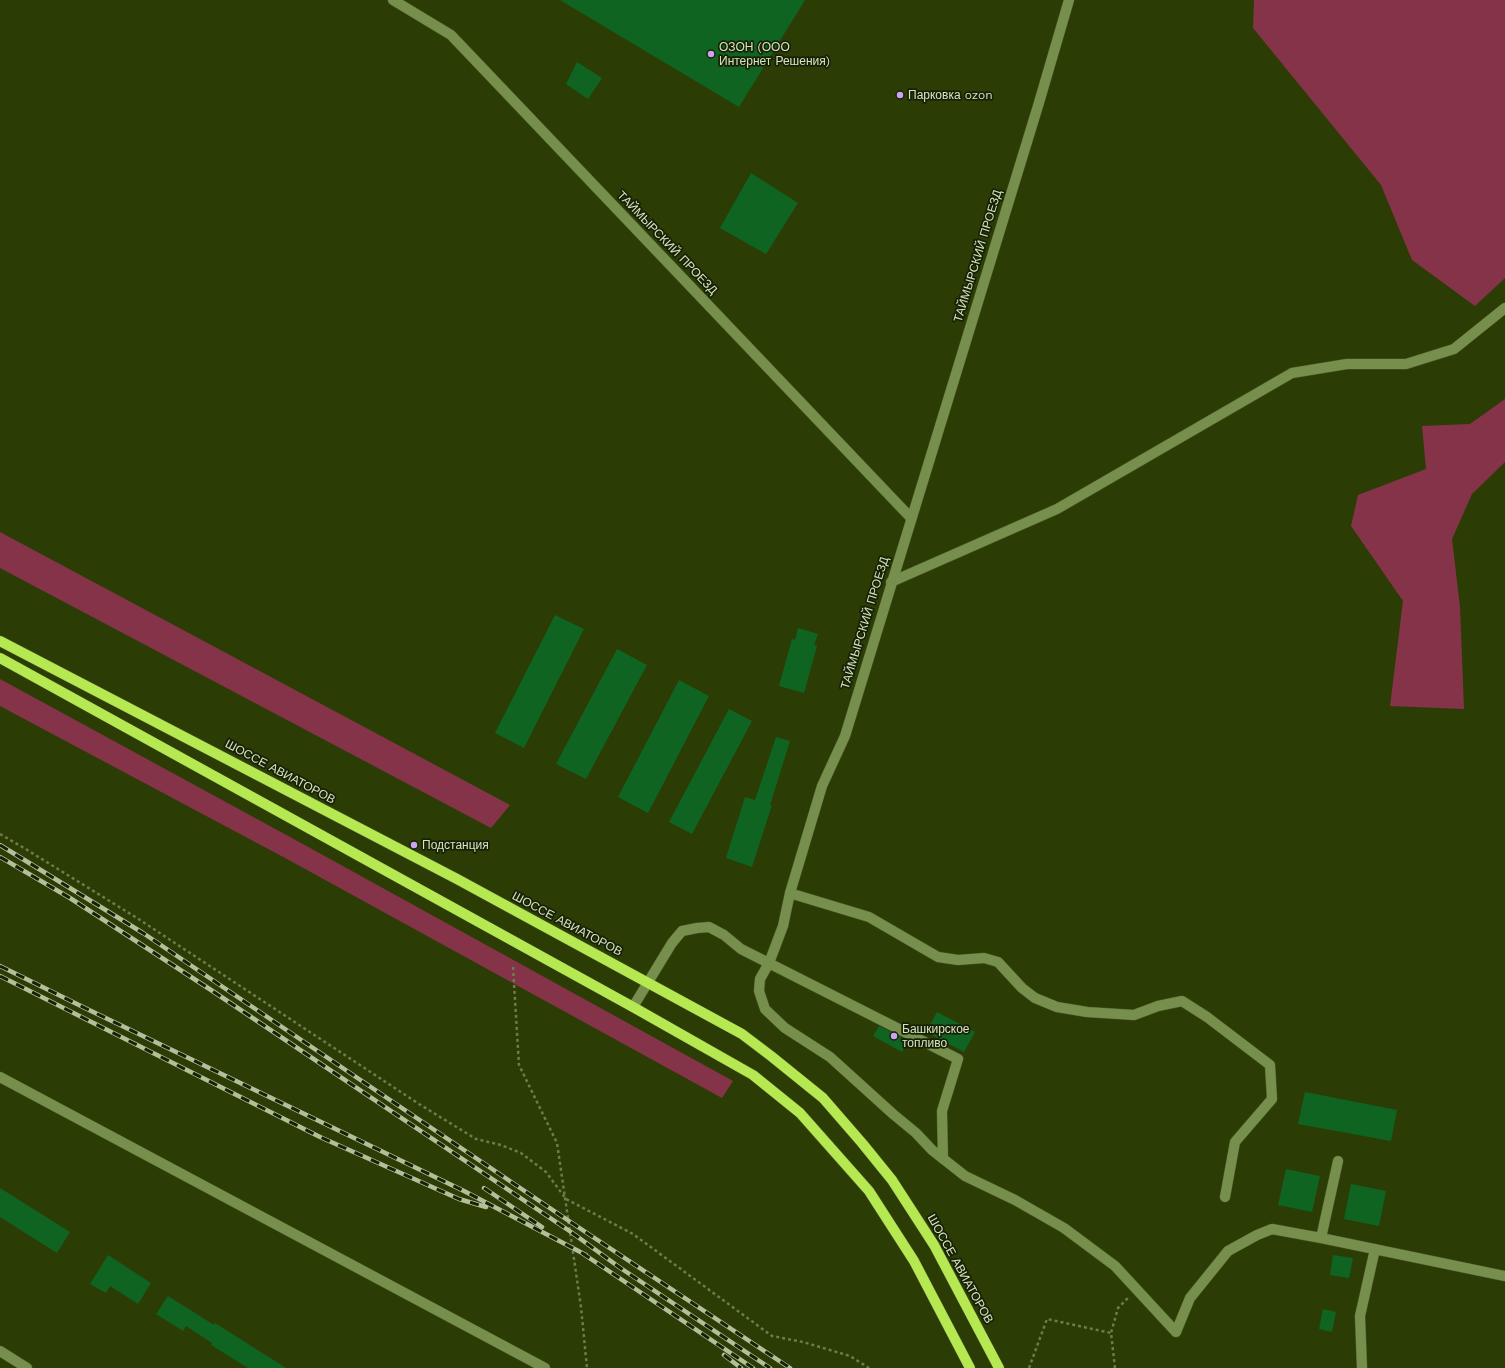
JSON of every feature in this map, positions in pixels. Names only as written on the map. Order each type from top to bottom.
[{"type":"main road","name":"ШОССЕ АВИАТОРОВ","points":[[0,642],[450,876],[742,1034],[824,1098],[892,1180],[930,1238],[999,1368]]},
{"type":"main road","points":[[0,658],[633,1007],[753,1075],[800,1113],[869,1191],[914,1261],[970,1368]]},
{"type":"street","name":"ТАЙМЫРСКИЙ ПРОЕЗД","points":[[393,0],[451,35],[911,518]]},
{"type":"street","name":"ТАЙМЫРСКИЙ ПРОЕЗД","points":[[1069,0],[1036,114],[891,582],[845,736],[822,786],[790,893],[783,926],[769,963],[760,979],[759,991],[765,1009],[785,1028],[830,1057],[916,1133],[943,1159],[965,1176],[1014,1200],[1064,1228],[1115,1266],[1176,1332],[1190,1298],[1228,1251],[1257,1235],[1272,1229],[1321,1238]]},
{"type":"street","points":[[891,582],[1057,509],[1292,373],[1347,364],[1406,364],[1454,349],[1505,308]]},
{"type":"street","points":[[796,895],[869,917],[938,957],[958,960],[984,958],[998,962],[1022,988],[1036,998],[1057,1007],[1087,1012],[1134,1015],[1158,1006],[1182,1001],[1207,1017],[1270,1065],[1272,1099],[1235,1142],[1225,1197]]},
{"type":"street","points":[[633,1007],[672,943],[682,931],[709,927],[724,935],[741,949],[958,1059],[942,1111],[943,1159]]},
{"type":"street","points":[[0,1077],[545,1368]]},
{"type":"street","points":[[1338,1161],[1321,1238],[1505,1276]]},
{"type":"street","points":[[1362,1368],[1360,1316],[1375,1249]]},
{"type":"street","points":[[0,1351],[27,1368]]},
{"type":"path","points":[[0,834],[137,918],[419,1104],[476,1139],[501,1144],[522,1153],[546,1172],[566,1199],[633,1234],[772,1336],[803,1342],[850,1356],[869,1368]]},
{"type":"path","points":[[513,967],[519,1065],[557,1143],[581,1307],[586,1368]]},
{"type":"path","points":[[1115,1368],[1111,1333],[1118,1308],[1137,1290]]},
{"type":"path","points":[[1029,1368],[1047,1319],[1111,1333]]},
{"type":"shaded area","points":[[1254,0],[1505,0],[1505,278],[1475,306],[1412,260],[1381,185],[1253,28]]},
{"type":"shaded area","points":[[1505,399],[1505,462],[1472,494],[1452,539],[1460,607],[1464,709],[1390,706],[1403,601],[1351,526],[1358,495],[1426,469],[1422,426],[1470,424]]},
{"type":"shaded area","points":[[0,532],[510,805],[491,828],[0,568]]},
{"type":"shaded area","points":[[0,679],[733,1081],[722,1098],[287,859],[0,706]]},
{"type":"building","name":"ОЗОН (ООО Интернет Решения)","points":[[560,0],[805,0],[739,107]]},
{"type":"building","points":[[577,62],[602,78],[588,99],[566,84]]},
{"type":"building","points":[[751,173],[798,203],[766,254],[720,228]]},
{"type":"building","points":[[555,615],[584,629],[524,748],[495,733]]},
{"type":"building","points":[[798,628],[818,634],[814,645],[817,646],[804,693],[779,686],[792,639],[795,640]]},
{"type":"building","points":[[617,649],[647,665],[586,779],[556,764]]},
{"type":"building","points":[[679,680],[709,696],[648,813],[618,797]]},
{"type":"building","points":[[729,709],[752,721],[692,834],[669,822]]},
{"type":"building","points":[[776,737],[790,741],[770,805],[772,805],[752,867],[726,858],[745,797],[755,800]]},
{"type":"building","points":[[937,1012],[975,1032],[964,1052],[926,1032]]},
{"type":"building","points":[[879,1026],[908,1041],[902,1052],[873,1036]]},
{"type":"building","points":[[1305,1092],[1397,1110],[1391,1141],[1298,1124]]},
{"type":"building","points":[[1286,1169],[1320,1176],[1312,1212],[1278,1205]]},
{"type":"building","points":[[1351,1184],[1386,1191],[1379,1226],[1344,1219]]},
{"type":"building","points":[[0,1188],[70,1232],[57,1253],[0,1217]]},
{"type":"building","points":[[108,1255],[151,1283],[138,1304],[110,1286],[106,1293],[90,1284]]},
{"type":"building","points":[[1333,1255],[1353,1258],[1349,1278],[1330,1275]]},
{"type":"building","points":[[168,1296],[214,1325],[215,1323],[286,1368],[248,1368],[211,1345],[212,1343],[186,1326],[183,1331],[156,1314]]},
{"type":"building","points":[[1323,1309],[1336,1312],[1332,1332],[1319,1329]]},
{"type":"railway","points":[[0,845],[143,933],[569,1221],[790,1368]]},
{"type":"railway","points":[[0,857],[70,898],[211,990],[770,1368]]},
{"type":"railway","points":[[0,966],[464,1191],[586,1255]]},
{"type":"railway","points":[[0,976],[320,1137],[459,1199],[486,1207]]},
{"type":"railway","points":[[484,1188],[542,1227]]},
{"type":"railway","points":[[582,1253],[753,1368]]},
{"type":"railway","points":[[724,1355],[741,1368]]},
{"type":"place","name":"ОЗОН (ООО Интернет Решения)","points":[[711,54]]},
{"type":"place","name":"Парковка ozon","points":[[900,95]]},
{"type":"place","name":"Подстанция","points":[[414,845]]},
{"type":"place","name":"Башкирское топливо","points":[[894,1036]]}]
